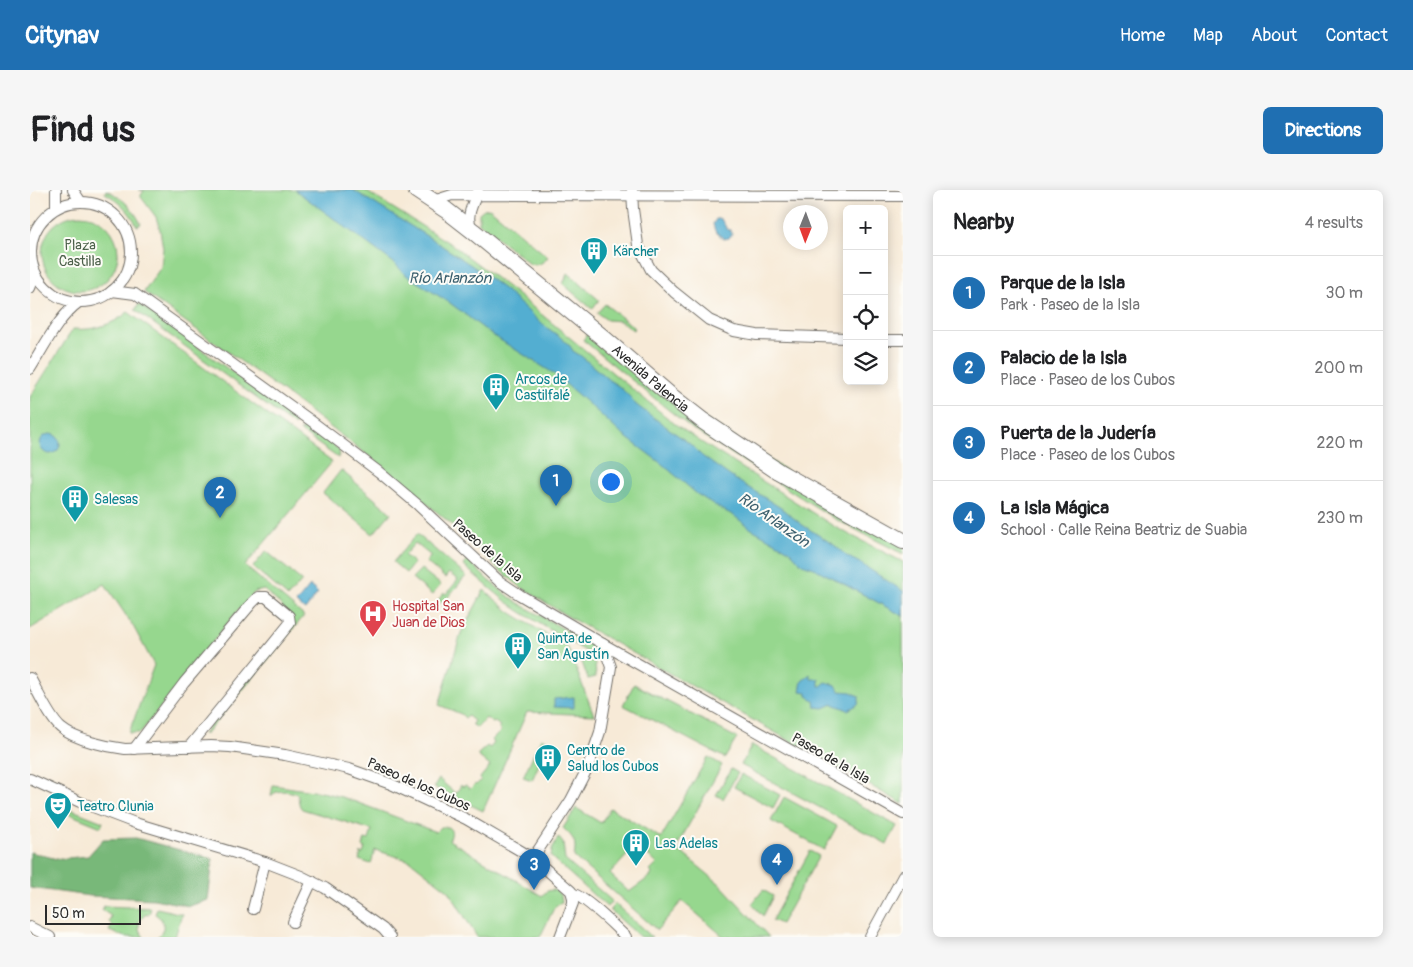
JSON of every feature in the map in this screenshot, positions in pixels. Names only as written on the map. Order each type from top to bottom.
[{"type":"highway","name":"Avenida Palencia","points":[[416,190],[444,202],[473,231],[703,421],[779,472],[903,541]]},
{"type":"street","points":[[56,190],[56,208]]},
{"type":"street","points":[[73,190],[81,202]]},
{"type":"street","points":[[473,231],[468,218],[477,193]]},
{"type":"street","points":[[444,202],[477,193],[903,196]]},
{"type":"street","points":[[632,193],[638,245],[651,270],[674,292],[709,320],[734,331],[757,335],[843,338]]},
{"type":"street","points":[[30,288],[34,271],[31,253],[32,235],[44,218],[56,208],[81,202],[94,204],[107,209],[125,229],[131,248],[130,262],[126,274],[112,291],[97,299],[79,302],[66,300],[55,295],[45,287],[34,271]]},
{"type":"street","name":"Paseo de la Isla","points":[[126,274],[136,294],[379,472],[418,505],[499,581],[603,644],[903,814]]},
{"type":"street","name":"Paseo de la Isla","points":[[112,291],[136,294]]},
{"type":"street","points":[[30,369],[64,317],[79,302]]},
{"type":"street","points":[[888,340],[903,340]]},
{"type":"street","points":[[134,749],[184,683],[258,596],[266,597],[289,616],[290,622],[189,747]]},
{"type":"street","points":[[533,858],[571,800],[588,767],[600,732],[611,667],[603,644]]},
{"type":"street","points":[[611,667],[624,656]]},
{"type":"street","name":"Paseo de los Cubos","points":[[30,678],[53,718],[61,728],[75,736],[111,747],[134,749],[230,747],[295,757],[349,769],[391,784],[466,819],[533,858],[572,893],[589,903],[626,937]]},
{"type":"street","points":[[30,779],[80,802],[134,823],[265,862],[312,881],[383,929],[390,937]]},
{"type":"street","points":[[253,909],[265,862]]},
{"type":"street","points":[[870,937],[903,876]]},
{"type":"street","points":[[293,922],[312,881]]},
{"type":"street","points":[[562,936],[572,903],[572,893]]},
{"type":"street","points":[[30,926],[50,937]]},
{"type":"green space","points":[[106,190],[127,204],[141,224],[137,226],[124,207],[105,193]]},
{"type":"green space","points":[[139,190],[364,190],[454,246],[513,291],[675,424],[701,442],[835,527],[903,562],[903,804],[567,616],[521,587],[498,569],[463,534],[382,466],[281,390],[144,292],[161,267],[163,248],[156,217],[141,197],[144,191]]},
{"type":"green space","points":[[489,208],[548,257],[535,265],[530,264],[479,223],[479,213]]},
{"type":"green space","name":"Plaza Castilla","points":[[80,215],[95,218],[107,226],[115,238],[118,253],[115,268],[107,280],[95,288],[80,291],[65,288],[53,280],[45,268],[42,253],[45,238],[53,226],[65,218]]},
{"type":"green space","points":[[568,273],[599,300],[592,309],[563,284]]},
{"type":"green space","points":[[139,304],[294,417],[296,420],[295,426],[135,310]]},
{"type":"green space","points":[[605,304],[635,328],[633,330],[620,321],[607,320],[597,313]]},
{"type":"green space","points":[[128,312],[332,462],[245,566],[304,616],[206,734],[203,734],[293,622],[280,604],[264,590],[255,592],[235,614],[140,733],[129,733],[154,665],[133,626],[105,584],[30,629],[30,397],[73,329],[88,329],[102,326],[122,317]]},
{"type":"green space","points":[[589,332],[655,387],[903,545],[903,554],[835,519],[694,430],[583,340]]},
{"type":"green space","points":[[304,427],[308,427],[340,450],[338,458],[300,431]]},
{"type":"green space","points":[[341,470],[391,513],[373,534],[323,493]]},
{"type":"green space","points":[[417,534],[466,576],[442,604],[438,600],[458,580],[449,573],[445,578],[426,562],[431,556],[415,543],[404,555],[414,563],[406,573],[393,562]]},
{"type":"green space","points":[[266,551],[302,581],[288,597],[253,567]]},
{"type":"green space","points":[[467,559],[488,580],[515,601],[597,648],[597,658],[504,600],[464,566]]},
{"type":"green space","points":[[421,569],[441,585],[432,595],[412,578]]},
{"type":"green space","points":[[484,590],[510,612],[568,648],[594,715],[527,712],[483,811],[434,787],[439,779],[456,794],[461,785],[463,787],[465,785],[470,789],[476,785],[490,766],[477,755],[487,746],[490,748],[494,743],[492,740],[501,731],[498,728],[500,726],[486,718],[477,728],[472,724],[474,721],[468,716],[465,718],[461,714],[439,705],[461,633]]},
{"type":"green space","points":[[579,654],[595,663],[596,677],[588,679]]},
{"type":"green space","points":[[634,684],[737,738],[725,758],[623,705]]},
{"type":"green space","points":[[541,738],[549,742],[532,780],[523,777]]},
{"type":"green space","points":[[752,745],[897,826],[887,844],[741,765]]},
{"type":"green space","points":[[708,757],[722,765],[676,848],[720,884],[769,937],[724,937],[682,901],[657,930],[574,857],[574,841],[563,828],[576,808],[601,823],[610,808],[661,838]],"holes":[[[630,840],[635,842],[657,864],[650,871],[652,873],[651,876],[629,892],[610,874],[630,852],[625,847],[627,842]]]},
{"type":"green space","points":[[731,769],[738,773],[723,799],[716,795]]},
{"type":"green space","points":[[741,774],[780,795],[773,808],[734,787]]},
{"type":"green space","points":[[273,785],[326,793],[345,798],[436,832],[441,827],[448,827],[452,833],[449,840],[542,896],[548,891],[555,890],[560,894],[562,902],[554,908],[540,937],[477,937],[449,891],[411,861],[375,850],[371,864],[359,860],[365,848],[363,847],[365,839],[369,840],[372,830],[302,809],[296,793],[279,791],[271,796]]},
{"type":"green space","points":[[784,797],[837,826],[824,850],[771,821]]},
{"type":"green space","points":[[47,800],[103,822],[101,827],[45,804]]},
{"type":"green space","points":[[558,837],[563,843],[565,860],[612,901],[607,907],[551,857]]},
{"type":"green space","points":[[136,838],[213,859],[208,900],[189,906],[154,899],[90,896],[30,888],[30,852],[57,859],[88,856],[103,839]]},
{"type":"green space","points":[[810,851],[819,856],[781,924],[772,920]]},
{"type":"green space","points":[[763,890],[773,896],[763,916],[752,904]]},
{"type":"green space","points":[[615,903],[652,937],[640,937],[610,910]]},
{"type":"green space","points":[[104,906],[151,908],[149,914],[139,921],[139,930],[144,937],[125,937],[109,931],[112,925],[109,922],[111,916],[102,910]]},
{"type":"green space","points":[[157,908],[182,914],[175,937],[157,937],[162,931],[163,925],[161,919],[155,914]]},
{"type":"water","name":"Río Arlanzón","points":[[295,190],[353,190],[477,269],[505,290],[542,324],[560,337],[573,351],[620,387],[639,407],[690,444],[702,456],[781,508],[848,557],[903,591],[903,616],[814,568],[802,564],[789,550],[697,494],[662,464],[619,432],[553,373],[492,335],[450,303],[406,275],[394,263]]},
{"type":"water","points":[[716,219],[721,219],[727,229],[730,230],[732,234],[729,238],[724,239],[715,231],[713,224]]},
{"type":"water","points":[[50,434],[57,437],[60,444],[57,451],[50,454],[43,451],[40,444],[43,437]]},
{"type":"water","points":[[310,586],[318,593],[305,610],[296,603]]},
{"type":"water","points":[[810,674],[811,679],[819,679],[819,686],[826,682],[836,685],[840,691],[851,692],[859,696],[859,702],[848,710],[833,704],[824,708],[815,707],[814,700],[807,696],[807,692],[800,691],[802,681]]},
{"type":"water","points":[[574,697],[574,708],[554,707],[554,699]]},
{"type":"place","name":"Kärcher","points":[[594,275]]},
{"type":"place","name":"Arcos de Castilfalé","points":[[496,411]]},
{"type":"place","name":"Parque de la Isla","points":[[556,506]]},
{"type":"place","name":"Palacio de la Isla","points":[[220,518]]},
{"type":"place","name":"Salesas","points":[[75,523]]},
{"type":"place","name":"Hospital San Juan de Dios","points":[[373,638]]},
{"type":"place","name":"Quinta de San Agustín","points":[[518,670]]},
{"type":"place","name":"Centro de Salud los Cubos","points":[[548,782]]},
{"type":"place","name":"Teatro Clunia","points":[[58,830]]},
{"type":"place","name":"Las Adelas","points":[[636,867]]},
{"type":"place","name":"La Isla Mágica","points":[[777,885]]},
{"type":"place","name":"Puerta de la Judería","points":[[534,890]]}]
